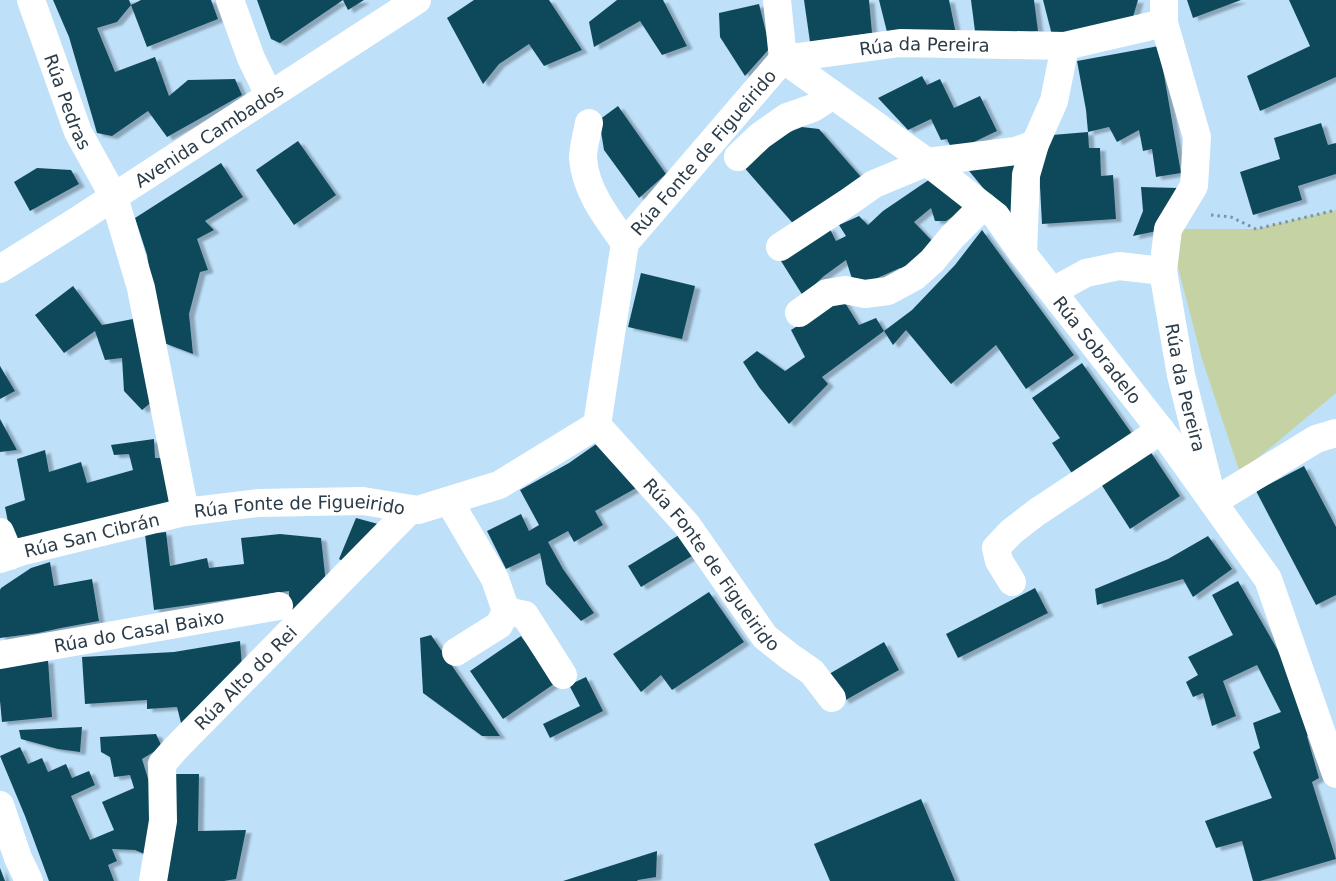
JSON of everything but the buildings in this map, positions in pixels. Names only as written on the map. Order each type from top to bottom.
[{"type":"street","name":"Rúa Pedras","points":[[31,0],[78,132],[114,197]]},
{"type":"street","points":[[230,0],[250,58],[269,95]]},
{"type":"street","name":"Avenida Cambados","points":[[0,269],[416,0]]},
{"type":"street","points":[[777,0],[783,59]]},
{"type":"street","name":"Rúa da Pereira","points":[[783,59],[900,43],[1064,46],[1164,12],[1197,137],[1194,186],[1168,229],[1163,271],[1181,375],[1213,502]]},
{"type":"street","points":[[1023,254],[1026,175],[1035,144],[1054,101],[1064,46]]},
{"type":"street","name":"Rúa Fonte de Figueirido","points":[[114,197],[141,288],[185,512],[258,503],[363,501],[418,510],[498,485],[596,425],[624,242],[783,59]]},
{"type":"street","name":"Rúa Sobradelo","points":[[783,59],[927,162],[996,216],[1023,254],[1161,430],[1268,579],[1336,774]]},
{"type":"street","points":[[738,156],[760,136],[787,117],[813,108],[833,95]]},
{"type":"street","points":[[589,123],[583,157],[588,183],[607,219],[624,242]]},
{"type":"street","points":[[780,247],[874,184],[927,162],[1016,152],[1035,144]]},
{"type":"street","points":[[799,313],[827,293],[845,290],[865,294],[888,291],[914,277],[932,261],[952,237],[984,206]]},
{"type":"street","points":[[1052,291],[1086,273],[1119,266],[1163,271]]},
{"type":"street","name":"Rúa Fonte de Figueirido","points":[[596,425],[687,525],[765,637],[812,672],[832,698]]},
{"type":"street","points":[[1012,582],[999,561],[996,548],[1011,532],[1037,512],[1161,430]]},
{"type":"street","points":[[1213,502],[1316,439],[1336,433]]},
{"type":"street","points":[[449,501],[495,579],[506,610],[499,625],[456,652]]},
{"type":"street","name":"Rúa Alto do Rei","points":[[152,881],[163,821],[162,764],[411,509]]},
{"type":"street","name":"Rúa San Cibrán","points":[[3,549],[185,512]]},
{"type":"street","name":"Rúa do Casal Baixo","points":[[0,655],[279,606]]},
{"type":"street","points":[[506,610],[525,615],[563,675]]},
{"type":"street","points":[[0,805],[5,838],[18,858],[29,881]]},
{"type":"path","points":[[1178,213],[1231,217],[1256,229],[1336,210]]},
{"type":"green space","points":[[1336,210],[1336,393],[1240,473],[1202,359],[1168,229],[1256,229]]}]
